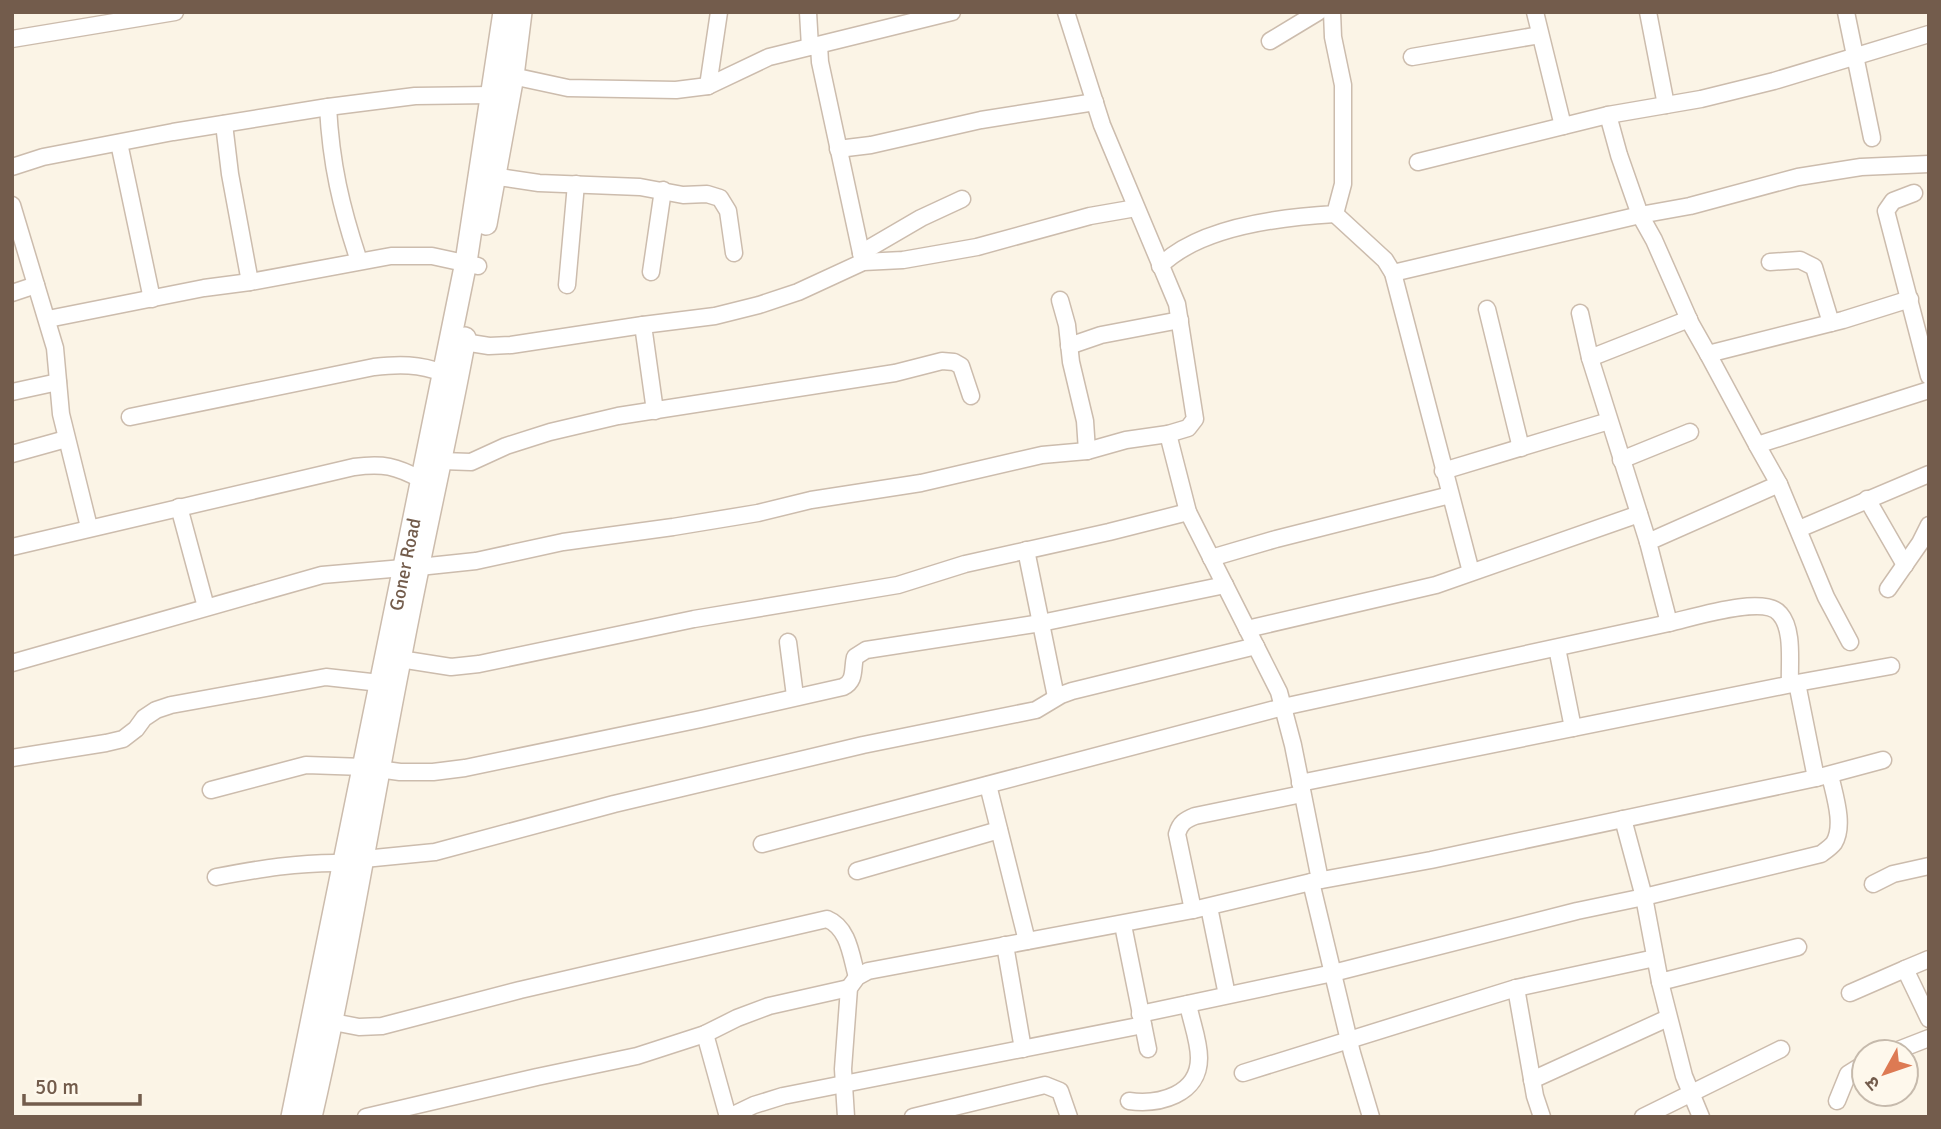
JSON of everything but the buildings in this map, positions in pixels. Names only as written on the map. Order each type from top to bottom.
[{"type":"street","points":[[12,39],[85,20],[175,12]]},
{"type":"street","name":"Goner Road","points":[[487,175],[492,95],[504,74],[504,12]]},
{"type":"street","name":"Goner Road","points":[[372,768],[380,683],[442,461],[464,342],[472,264],[504,74],[521,12]]},
{"type":"street","points":[[708,86],[719,12]]},
{"type":"street","points":[[808,12],[862,258]]},
{"type":"street","points":[[504,74],[568,88],[676,90],[708,86],[769,57],[953,12]]},
{"type":"street","points":[[12,663],[322,575],[476,561],[563,542],[758,513],[811,500],[921,483],[1042,455],[1087,451],[1188,428],[1195,419],[1177,304],[1094,102],[1066,12]]},
{"type":"street","points":[[1270,41],[1318,12]]},
{"type":"street","points":[[1332,12],[1333,37],[1343,85],[1343,184],[1335,214]]},
{"type":"street","points":[[1535,12],[1563,126]]},
{"type":"street","points":[[1648,12],[1666,104]]},
{"type":"street","points":[[1846,12],[1871,138]]},
{"type":"street","points":[[1418,162],[1608,115],[1774,81],[1929,34]]},
{"type":"street","points":[[1412,57],[1539,35]]},
{"type":"street","points":[[12,167],[43,157],[173,132],[328,107],[415,96],[492,95]]},
{"type":"street","points":[[838,149],[871,145],[981,120],[1094,102]]},
{"type":"street","points":[[328,107],[334,174],[359,261]]},
{"type":"street","points":[[1608,115],[1640,215],[1689,319],[1779,484],[1826,597],[1850,642]]},
{"type":"street","points":[[224,124],[230,174],[250,282]]},
{"type":"street","points":[[119,143],[152,299]]},
{"type":"street","points":[[1394,273],[1640,215],[1690,206],[1798,177],[1861,167],[1929,164]]},
{"type":"street","points":[[487,175],[539,183],[663,190],[683,195],[707,194],[720,198],[728,211],[734,253]]},
{"type":"street","points":[[567,285],[576,184]]},
{"type":"street","points":[[652,272],[663,190]]},
{"type":"street","points":[[1914,193],[1893,201],[1886,211],[1929,376]]},
{"type":"street","points":[[464,342],[489,346],[511,345],[715,316],[759,305],[798,292],[862,258],[920,218],[962,199]]},
{"type":"street","points":[[12,205],[55,348],[66,439],[89,527]]},
{"type":"street","points":[[862,258],[903,260],[977,247],[1090,216],[1136,208]]},
{"type":"street","points":[[1160,266],[1172,254],[1192,243],[1225,232],[1276,221],[1335,214],[1385,260],[1394,273],[1471,572]]},
{"type":"street","points":[[48,319],[204,288],[391,256],[432,256],[472,264]]},
{"type":"street","points":[[1770,262],[1800,260],[1814,267],[1831,323]]},
{"type":"street","name":"Goner Road","points":[[292,1117],[354,861],[372,768],[400,659],[422,480],[443,373],[472,264]]},
{"type":"street","points":[[12,293],[36,285]]},
{"type":"street","points":[[1708,354],[1831,323],[1909,299]]},
{"type":"street","points":[[1060,300],[1085,421],[1087,451]]},
{"type":"street","points":[[1487,309],[1521,448]]},
{"type":"street","points":[[1580,313],[1590,358],[1648,542],[1669,623]]},
{"type":"street","points":[[1590,358],[1689,319]]},
{"type":"street","points":[[1069,345],[1101,335],[1180,320]]},
{"type":"street","points":[[643,325],[654,411]]},
{"type":"street","points":[[442,461],[471,462],[506,446],[550,432],[618,416],[895,373],[942,361],[961,366],[971,396]]},
{"type":"street","points":[[130,417],[401,363],[425,366],[443,373]]},
{"type":"street","points":[[12,392],[58,382]]},
{"type":"street","points":[[1757,445],[1929,390]]},
{"type":"street","points":[[1443,471],[1609,421]]},
{"type":"street","points":[[1621,460],[1690,432]]},
{"type":"street","points":[[1168,434],[1188,512],[1279,692],[1301,789],[1333,973],[1371,1117]]},
{"type":"street","points":[[12,454],[66,439]]},
{"type":"street","points":[[12,547],[354,467],[377,464],[401,468],[422,480]]},
{"type":"street","points":[[1799,529],[1929,474]]},
{"type":"street","points":[[1648,542],[1779,484]]},
{"type":"street","points":[[1211,558],[1450,495]]},
{"type":"street","points":[[1867,499],[1905,565]]},
{"type":"street","points":[[179,507],[206,607]]},
{"type":"street","points":[[400,659],[451,667],[479,664],[694,619],[898,585],[965,564],[1188,512]]},
{"type":"street","points":[[1247,629],[1436,585],[1639,514]]},
{"type":"street","points":[[1888,589],[1929,525]]},
{"type":"street","points":[[1026,550],[1056,698]]},
{"type":"street","points":[[211,790],[306,765],[433,772],[465,768],[701,719],[848,684],[853,678],[855,657],[866,650],[1041,623],[1225,585]]},
{"type":"street","points":[[705,1034],[728,1117],[764,1102],[1023,1049],[1142,1020],[1188,1004],[1333,973],[1577,911],[1821,854],[1834,842],[1838,828],[1837,811],[1823,777],[1793,683],[1788,631],[1781,614],[1774,608],[1752,605],[1283,707],[761,844]]},
{"type":"street","points":[[788,642],[795,696]]},
{"type":"street","points":[[216,877],[283,865],[435,852],[601,807],[863,744],[1036,709],[1072,691],[1256,646]]},
{"type":"street","points":[[1557,648],[1573,728]]},
{"type":"street","points":[[1193,911],[1177,834],[1179,826],[1185,820],[1195,816],[1301,789],[1573,728],[1891,666]]},
{"type":"street","points":[[12,758],[123,739],[136,729],[144,718],[170,705],[326,677],[380,683]]},
{"type":"street","points":[[366,1117],[524,1079],[637,1056],[705,1034],[769,1006],[853,983],[868,971],[1193,911],[1315,881],[1431,860],[1823,777],[1883,760]]},
{"type":"street","points":[[988,785],[1027,941]]},
{"type":"street","points":[[1623,819],[1644,897],[1668,1018],[1701,1117]]},
{"type":"street","points":[[857,871],[999,831]]},
{"type":"street","name":"Goner Road","points":[[311,1117],[332,1022],[354,861]]},
{"type":"street","points":[[1873,884],[1893,874],[1929,866]]},
{"type":"street","points":[[1209,907],[1227,995]]},
{"type":"street","points":[[332,1022],[359,1027],[382,1026],[520,990],[827,919],[836,923],[845,934],[853,983],[844,1084],[846,1117]]},
{"type":"street","points":[[1124,925],[1148,1049]]},
{"type":"street","points":[[1005,945],[1023,1049]]},
{"type":"street","points":[[1660,982],[1798,947]]},
{"type":"street","points":[[1243,1073],[1516,988],[1655,958]]},
{"type":"street","points":[[1850,993],[1929,959]]},
{"type":"street","points":[[1905,969],[1929,1019]]},
{"type":"street","points":[[1516,988],[1532,1080],[1542,1117]]},
{"type":"street","points":[[1129,1101],[1148,1104],[1160,1102],[1177,1095],[1192,1080],[1198,1067],[1199,1055],[1188,1004]]},
{"type":"street","points":[[1532,1080],[1668,1018]]},
{"type":"street","points":[[1643,1117],[1781,1049]]},
{"type":"street","points":[[1837,1101],[1850,1073]]},
{"type":"street","points":[[913,1117],[981,1109],[1045,1085],[1059,1091],[1069,1117]]}]
